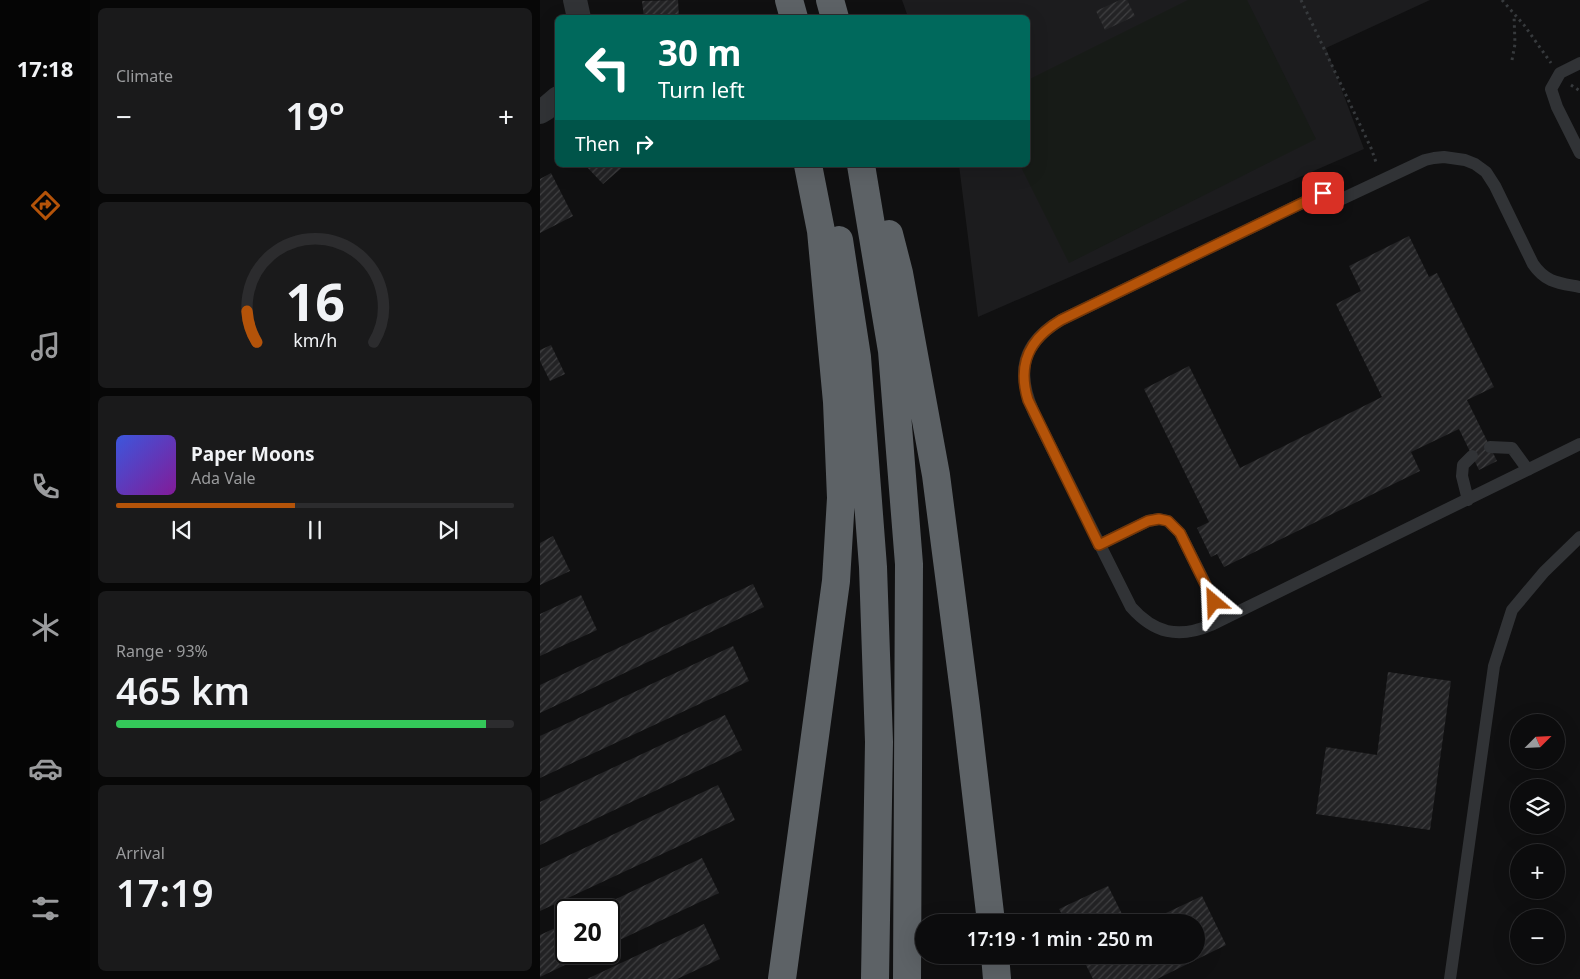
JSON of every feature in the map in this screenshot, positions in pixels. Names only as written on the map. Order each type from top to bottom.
[{"type":"highway","points":[[774,0],[777,15]]},
{"type":"highway","points":[[789,0],[793,15]]},
{"type":"highway","points":[[828,0],[830,15]]},
{"type":"highway","points":[[828,0],[834,15]]},
{"type":"highway","points":[[782,979],[836,581],[841,498],[837,402],[821,231],[808,167]]},
{"type":"highway","points":[[826,167],[857,357],[872,566],[879,742],[874,979]]},
{"type":"highway","points":[[861,167],[892,351],[909,564],[907,979]]},
{"type":"highway","points":[[873,167],[899,273],[936,475],[990,914]]},
{"type":"highway","points":[[996,964],[997,979]]},
{"type":"street","points":[[575,0],[578,15]]},
{"type":"street","points":[[540,112],[555,101]]},
{"type":"lane","points":[[1580,63],[1560,73],[1550,89],[1557,108],[1580,153]]},
{"type":"lane","points":[[1580,296],[1580,287],[1546,279],[1532,264],[1495,186],[1486,172],[1475,164],[1455,158],[1434,158],[1329,205],[1323,193],[1061,320],[1049,327],[1033,344],[1028,353],[1025,364],[1024,388],[1028,400],[1131,607],[1152,626],[1175,632],[1188,633],[1223,619],[1580,444]]},
{"type":"lane","points":[[1490,447],[1512,448],[1528,470]]},
{"type":"lane","points":[[1468,500],[1462,476],[1463,465],[1472,456]]},
{"type":"lane","points":[[1099,545],[1148,521],[1159,519],[1168,521],[1180,533],[1223,619]]},
{"type":"lane","points":[[1450,979],[1494,666],[1512,610],[1544,572],[1580,537]]},
{"type":"path","points":[[1301,0],[1371,148],[1382,180]]},
{"type":"path","points":[[1502,0],[1524,25],[1554,66]]},
{"type":"path","points":[[1512,60],[1515,44],[1514,15]]},
{"type":"path","points":[[1568,83],[1580,91]]},
{"type":"shaded area","points":[[902,0],[1430,0],[1326,48],[1364,149],[978,317],[959,167],[1030,167],[1030,15],[907,15]]},
{"type":"shaded area","points":[[1188,0],[1247,0],[1316,139],[1069,263],[1021,167],[1030,167],[1030,79]]},
{"type":"building","points":[[678,0],[679,15],[644,15],[642,1]]},
{"type":"building","points":[[1120,0],[1127,0],[1135,16],[1105,30],[1096,11]]},
{"type":"building","points":[[587,167],[623,167],[603,184]]},
{"type":"building","points":[[551,173],[573,216],[540,233],[540,179]]},
{"type":"building","points":[[1409,236],[1429,277],[1437,273],[1494,387],[1467,400],[1497,461],[1479,470],[1459,429],[1411,452],[1420,471],[1224,567],[1217,554],[1211,557],[1197,528],[1209,522],[1144,389],[1189,366],[1240,468],[1382,397],[1336,304],[1361,291],[1349,266]]},
{"type":"building","points":[[551,345],[565,374],[550,381],[540,361],[540,350]]},
{"type":"building","points":[[553,536],[570,571],[540,585],[540,543]]},
{"type":"building","points":[[753,584],[764,607],[540,713],[540,685]]},
{"type":"building","points":[[581,595],[597,630],[540,656],[540,614]]},
{"type":"building","points":[[733,646],[749,681],[540,778],[540,736]]},
{"type":"building","points":[[1388,672],[1451,681],[1430,830],[1316,814],[1326,747],[1377,755]]},
{"type":"building","points":[[725,715],[742,750],[540,845],[540,802]]},
{"type":"building","points":[[718,785],[735,820],[566,899],[555,899],[555,904],[540,911],[540,869]]},
{"type":"building","points":[[702,858],[719,893],[620,940],[620,899],[616,899]]},
{"type":"building","points":[[1108,886],[1122,914],[1062,914],[1059,909]]},
{"type":"building","points":[[1202,896],[1226,945],[1205,955],[1205,914],[1164,914]]},
{"type":"building","points":[[704,924],[720,959],[677,979],[587,979]]},
{"type":"building","points":[[555,928],[555,964],[567,964],[540,977],[540,935]]},
{"type":"building","points":[[1086,964],[1187,964],[1157,979],[1093,979]]},
{"type":"route","points":[[1214,602],[1180,533],[1168,521],[1159,519],[1148,521],[1099,545],[1028,400],[1024,388],[1025,364],[1028,353],[1040,335],[1061,320],[1323,193]]}]
